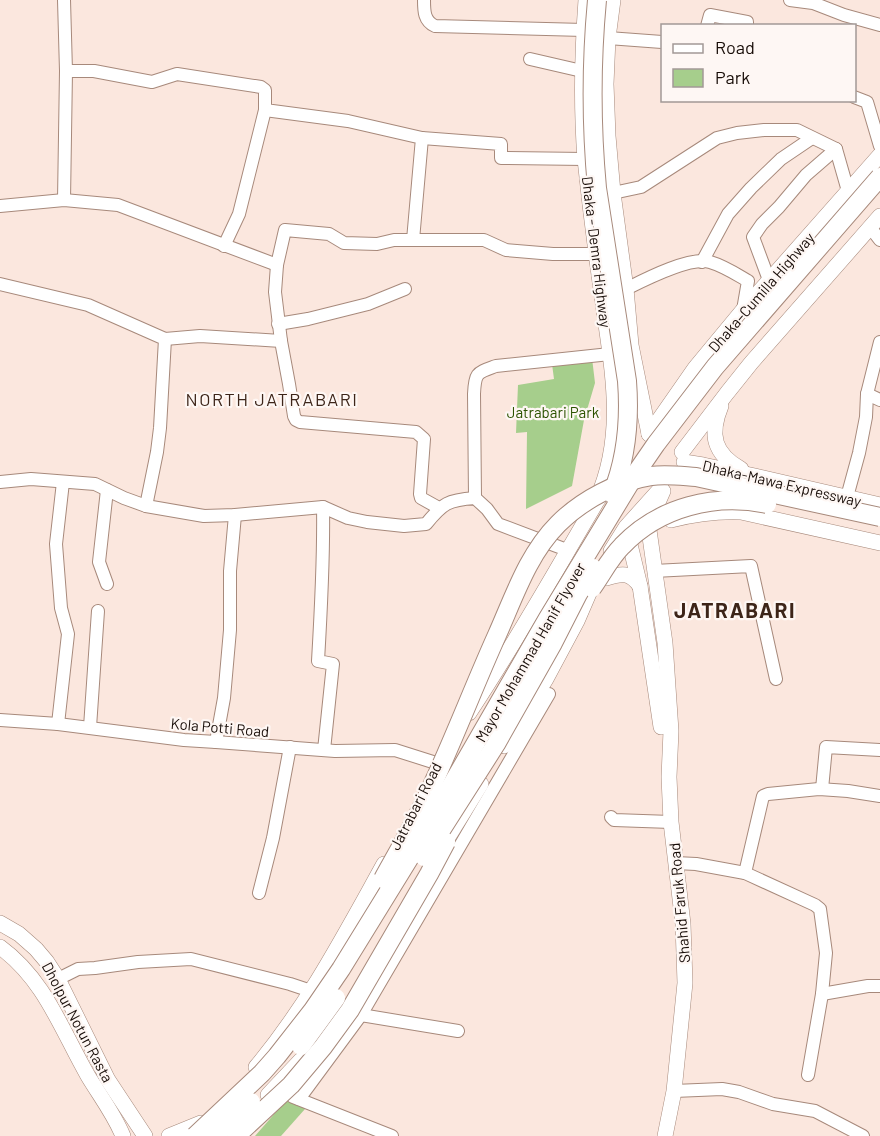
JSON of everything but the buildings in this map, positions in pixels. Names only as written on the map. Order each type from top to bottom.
[{"type":"highway","points":[[548,618],[566,577],[607,505],[625,448],[628,429],[627,381],[597,188],[592,126],[592,77],[597,0]]},
{"type":"highway","name":"Mayor Mohammad Hanif Flyover","points":[[198,1130],[278,1056],[330,985],[416,847],[548,618],[636,473],[690,398],[751,324],[880,177]]},
{"type":"highway","name":"Mayor Mohammad Hanif Flyover","points":[[214,1136],[292,1058],[341,991],[393,904],[496,744],[578,594],[646,478],[672,441],[736,361],[880,193]]},
{"type":"highway","points":[[278,1056],[329,973],[416,820],[529,564],[546,537],[560,522],[596,495],[651,476],[676,475],[696,477],[880,518]]},
{"type":"highway","points":[[553,643],[619,548],[656,519],[675,510],[712,501],[749,500],[880,529]]},
{"type":"highway","points":[[236,1136],[291,1085],[350,1010],[429,874],[496,744]]},
{"type":"main road","name":"Dhaka - Demra Highway","points":[[586,0],[582,70],[585,159],[613,375],[615,423],[612,455],[597,501]]},
{"type":"main road","name":"Dhaka - Demra Highway","points":[[613,0],[608,38],[606,84],[608,136],[631,345],[648,434]]},
{"type":"main road","name":"Dhaka–Cumilla Highway","points":[[648,434],[695,368],[743,310],[880,155]]},
{"type":"main road","points":[[683,457],[727,393],[875,221]]},
{"type":"main road","points":[[727,393],[718,412],[716,424],[715,440],[718,450],[726,460],[755,476]]},
{"type":"main road","points":[[641,397],[654,407],[667,407]]},
{"type":"main road","points":[[222,1136],[274,1090],[311,1050],[361,981],[546,679],[577,621],[597,574],[626,527],[663,488],[678,477],[683,467],[683,457],[679,445],[668,436],[648,434],[633,447],[630,455],[626,527]]},
{"type":"main road","name":"Dhaka-Mawa Expressway","points":[[683,457],[703,465],[880,505]]},
{"type":"main road","points":[[630,467],[640,483],[653,488],[663,488]]},
{"type":"main road","name":"Jatrabari Road","points":[[186,1136],[198,1130],[261,1061],[311,991],[394,848],[436,763],[495,675],[597,501],[630,467]]},
{"type":"main road","name":"Shahid Faruk Road","points":[[663,488],[649,530],[665,643],[671,731],[669,777],[671,822],[683,924],[685,983],[674,1091],[665,1136]]},
{"type":"main road","points":[[597,501],[626,527]]},
{"type":"main road","points":[[577,621],[606,578],[631,548],[649,530],[668,520],[723,511],[741,512],[880,543]]},
{"type":"main road","name":"Shahid Faruk Road","points":[[626,527],[640,586],[669,777]]},
{"type":"main road","points":[[606,578],[623,574],[635,579],[640,586]]},
{"type":"main road","name":"Dholpur Notun Rasta","points":[[0,923],[19,934],[47,962],[61,984],[108,1080],[146,1135]]},
{"type":"main road","name":"Dholpur Notun Rasta","points":[[0,947],[21,965],[39,986],[88,1075],[118,1123],[123,1136]]},
{"type":"main road","points":[[48,1000],[61,984]]},
{"type":"main road","points":[[169,1136],[198,1130]]},
{"type":"street","points":[[64,0],[66,71],[64,200]]},
{"type":"street","points":[[424,0],[424,14],[429,23],[435,26],[584,30]]},
{"type":"street","points":[[790,0],[813,3],[880,25]]},
{"type":"street","points":[[708,24],[710,15],[747,22],[747,24]]},
{"type":"street","points":[[608,38],[661,42]]},
{"type":"street","points":[[530,59],[582,70]]},
{"type":"street","points":[[66,71],[94,71],[152,82],[177,74],[261,87],[265,90],[265,110],[239,214],[224,246]]},
{"type":"street","points":[[856,97],[867,102],[880,146]]},
{"type":"street","points":[[265,110],[348,121],[422,138],[501,144],[501,159],[585,159]]},
{"type":"street","points":[[613,193],[641,187],[717,138],[737,133],[775,130],[796,130],[836,149],[848,191]]},
{"type":"street","points":[[413,240],[422,138]]},
{"type":"street","points":[[702,261],[728,214],[751,188],[781,159],[812,138]]},
{"type":"street","points":[[769,280],[753,237],[806,175],[836,149]]},
{"type":"street","points":[[0,206],[64,200],[118,206],[277,265]]},
{"type":"street","points":[[875,221],[880,240]]},
{"type":"street","points":[[439,508],[421,498],[424,439],[420,434],[296,420],[280,341],[275,292],[277,265],[285,230],[329,234],[344,243],[377,244],[394,240],[484,240],[506,250],[553,254],[596,254]]},
{"type":"street","points":[[626,289],[684,263],[708,261],[748,281],[743,310]]},
{"type":"street","points":[[0,284],[88,305],[165,339],[200,336],[280,341]]},
{"type":"street","points":[[278,324],[368,304],[405,289]]},
{"type":"street","points":[[146,506],[160,428],[165,339]]},
{"type":"street","points":[[847,497],[859,453],[866,417],[867,394],[880,342]]},
{"type":"street","points":[[567,550],[498,524],[475,498],[475,380],[479,372],[496,366],[610,354]]},
{"type":"street","points":[[867,394],[880,400]]},
{"type":"street","points":[[0,482],[31,479],[95,484],[146,506],[204,516],[323,507],[348,518],[404,526],[426,524],[439,508],[456,500],[475,498]]},
{"type":"street","points":[[58,723],[68,634],[61,608],[56,544],[63,482]]},
{"type":"street","points":[[106,490],[99,562],[107,584]]},
{"type":"street","points":[[323,507],[318,661],[333,664],[324,750]]},
{"type":"street","points":[[216,742],[224,698],[230,630],[230,571],[235,515]]},
{"type":"street","points":[[654,571],[751,566],[776,679]]},
{"type":"street","points":[[90,727],[98,611]]},
{"type":"street","points":[[299,1099],[361,1015],[549,694]]},
{"type":"street","name":"Kola Potti Road","points":[[0,720],[58,723],[184,740],[324,750],[395,750],[436,763]]},
{"type":"street","points":[[259,893],[273,838],[290,747]]},
{"type":"street","points":[[822,789],[826,747],[880,750]]},
{"type":"street","points":[[745,873],[764,796],[822,789],[880,796]]},
{"type":"street","points":[[611,817],[614,820],[671,822]]},
{"type":"street","points":[[676,863],[696,864],[745,873],[820,909],[826,953],[822,994],[808,1075]]},
{"type":"street","points":[[61,984],[78,969],[191,959],[311,991]]},
{"type":"street","points":[[822,994],[880,986]]},
{"type":"street","points":[[361,1015],[458,1031]]},
{"type":"street","points":[[674,1091],[722,1089],[739,1092],[773,1104],[814,1111],[863,1136]]},
{"type":"street","points":[[274,1090],[392,1136]]},
{"type":"green space","name":"Jatrabari Park","points":[[592,358],[595,383],[584,420],[572,486],[526,509],[527,432],[516,433],[518,385],[554,379],[552,364]]},
{"type":"green space","points":[[290,1096],[305,1109],[281,1136],[255,1136]]},
{"type":"district","name":"NORTH JATRABARI","points":[[272,399]]},
{"type":"district","name":"JATRABARI","points":[[735,609]]}]
